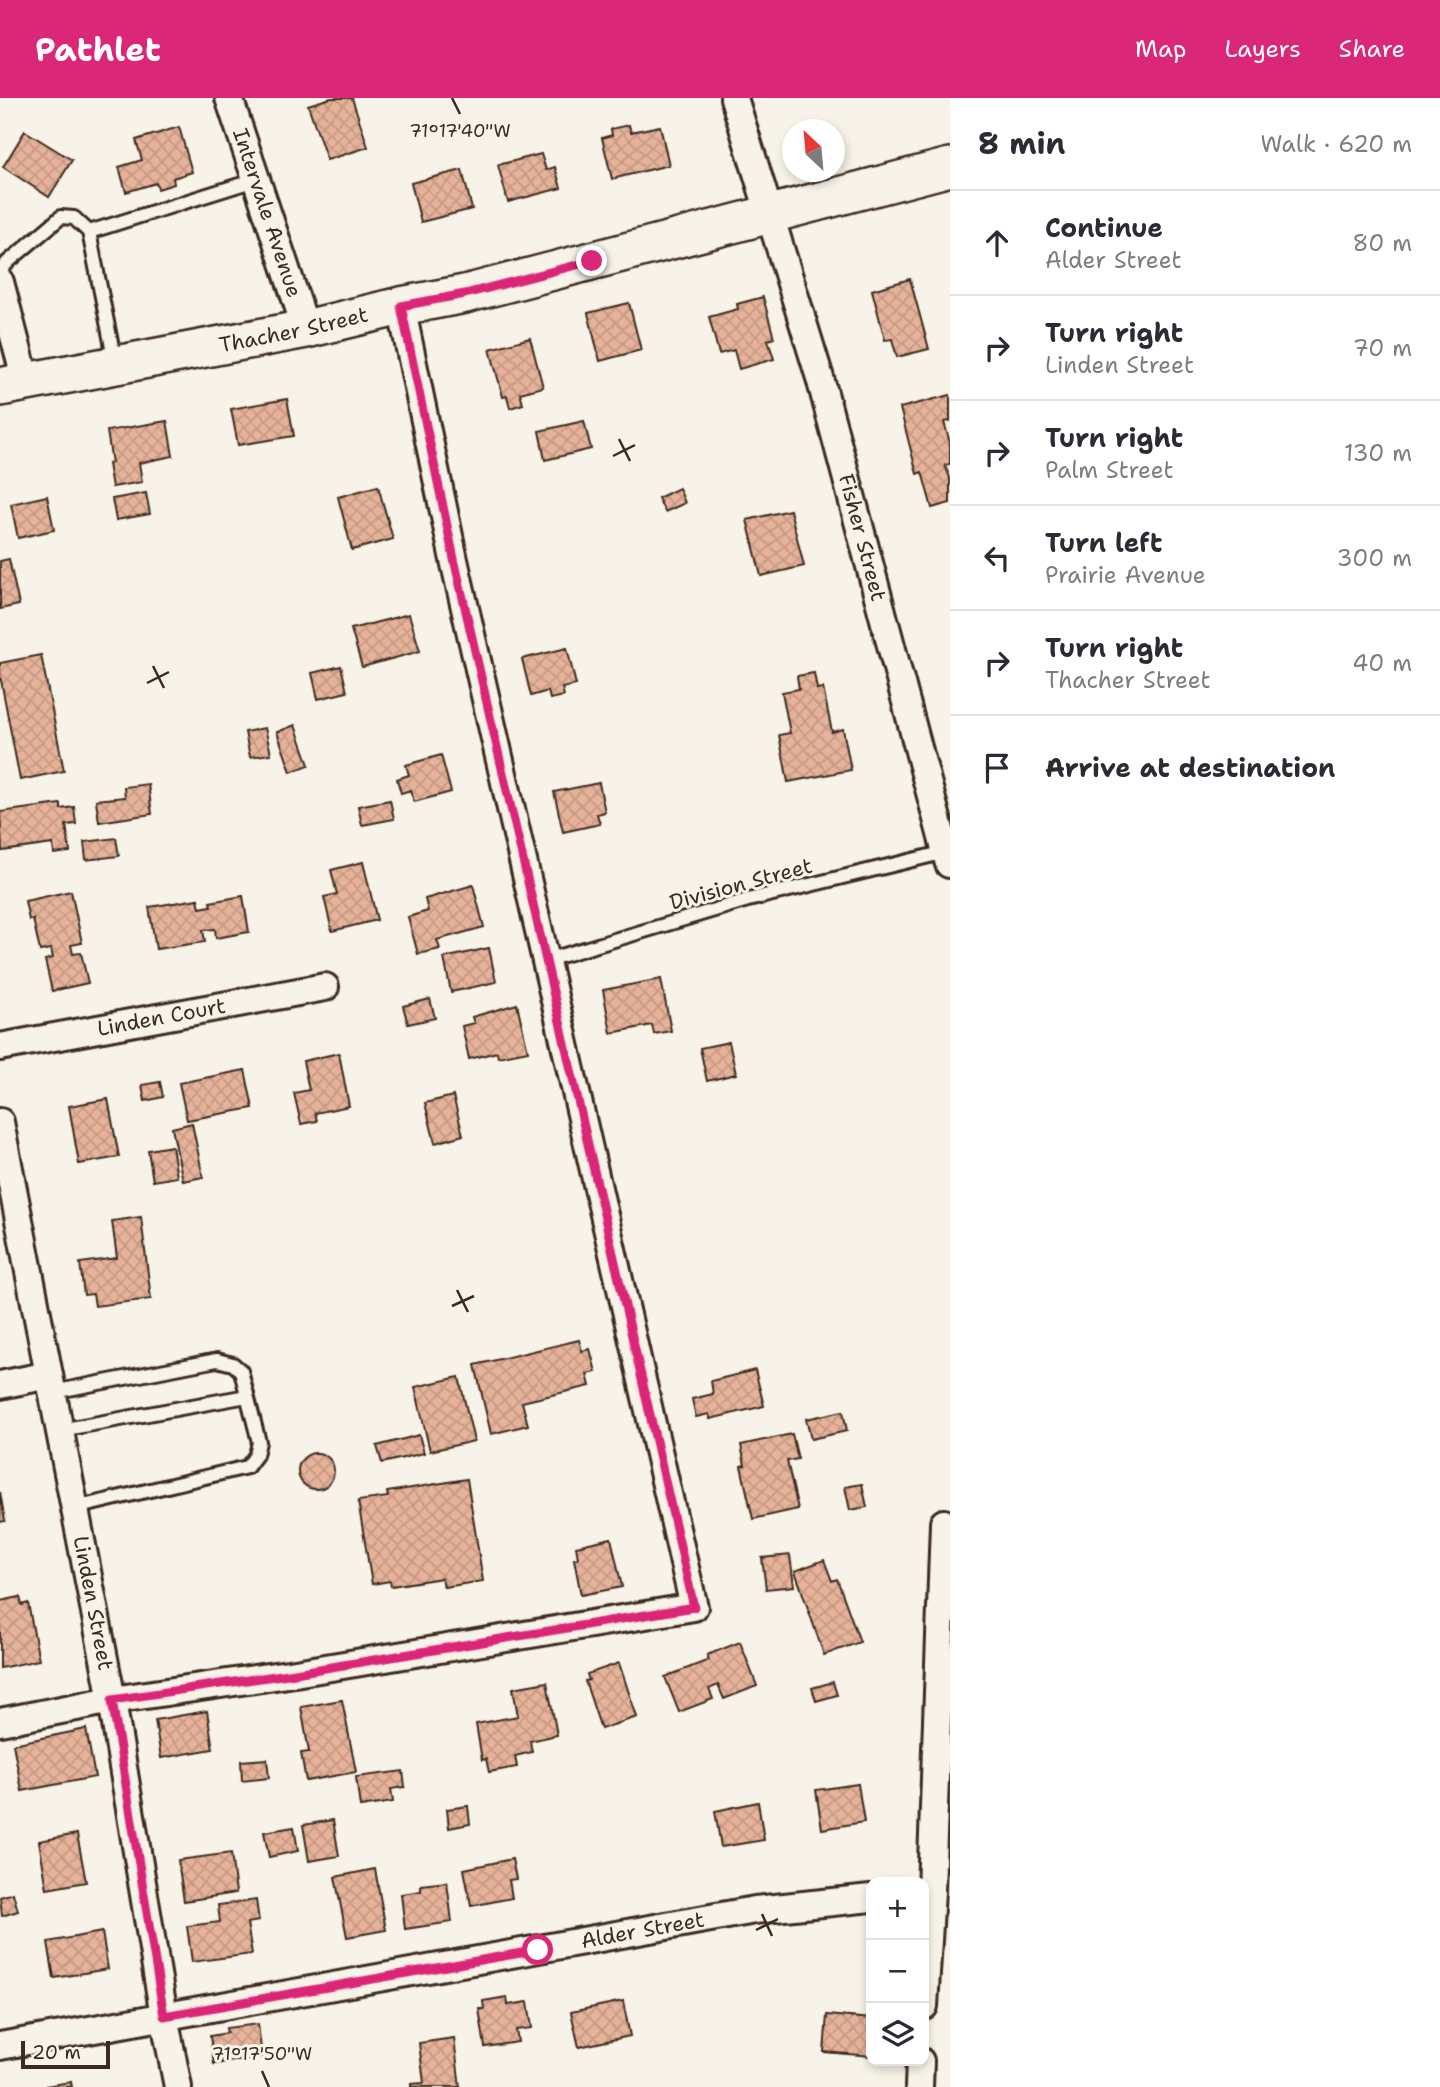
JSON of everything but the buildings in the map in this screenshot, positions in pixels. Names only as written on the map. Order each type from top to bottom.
[{"type":"main road","name":"Thacher Street","points":[[13,384],[306,328],[465,294],[950,167]]},
{"type":"street","name":"Intervale Avenue","points":[[229,98],[306,328]]},
{"type":"street","name":"Fisher Street","points":[[734,98],[824,391],[948,858]]},
{"type":"street","points":[[0,282],[13,384]]},
{"type":"street","points":[[0,1723],[112,1700],[295,1673],[694,1607],[454,559],[401,306]]},
{"type":"street","name":"Linden Court","points":[[0,1047],[325,987]]},
{"type":"street","name":"Linden Street","points":[[0,1122],[112,1700],[178,2087]]},
{"type":"street","points":[[0,1385],[51,1384]]},
{"type":"street","points":[[924,2003],[935,1891],[944,1523]]},
{"type":"street","name":"Alder Street","points":[[0,2046],[755,1910],[866,1899]]},
{"type":"street","points":[[919,2087],[920,2066]]},
{"type":"lane","points":[[89,232],[255,180]]},
{"type":"lane","points":[[0,271],[61,217],[74,218],[89,232],[116,365]]},
{"type":"lane","name":"Division Street","points":[[547,960],[748,900],[948,858]]},
{"type":"lane","points":[[51,1384],[218,1360],[233,1364],[241,1371],[259,1442],[256,1455],[247,1467],[75,1508]]},
{"type":"lane","points":[[60,1430],[247,1396]]},
{"type":"route","points":[[538,1950],[164,2016],[112,1700],[295,1673],[694,1607],[454,559],[401,306],[465,294],[592,261]]}]
